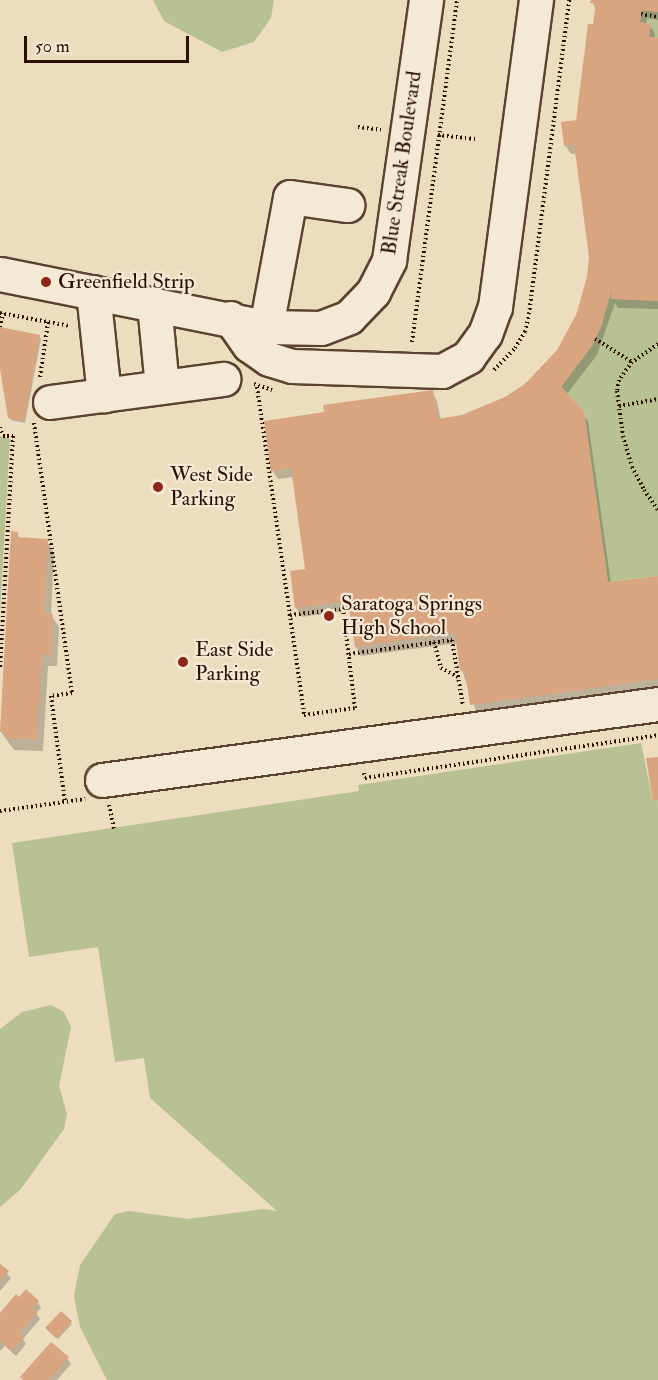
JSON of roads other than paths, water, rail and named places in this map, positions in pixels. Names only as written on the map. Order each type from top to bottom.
[{"type":"street","name":"Blue Streak Boulevard","points":[[0,274],[266,327],[321,328],[349,317],[373,292],[389,260],[426,0]]},
{"type":"street","points":[[230,318],[249,345],[269,359],[292,366],[442,371],[468,357],[485,334],[495,307],[536,0]]},
{"type":"street","points":[[266,327],[290,197],[347,205]]},
{"type":"street","points":[[93,292],[104,395]]},
{"type":"street","points":[[154,304],[162,387]]},
{"type":"street","points":[[41,403],[235,379]]},
{"type":"street","points":[[102,791],[658,704]]},
{"type":"place","name":"Greenfield Strip","points":[[46,282]]},
{"type":"place","name":"West Side Parking","points":[[158,487]]},
{"type":"place","name":"Saratoga Springs High School","points":[[329,616]]},
{"type":"place","name":"East Side Parking","points":[[183,662]]}]
